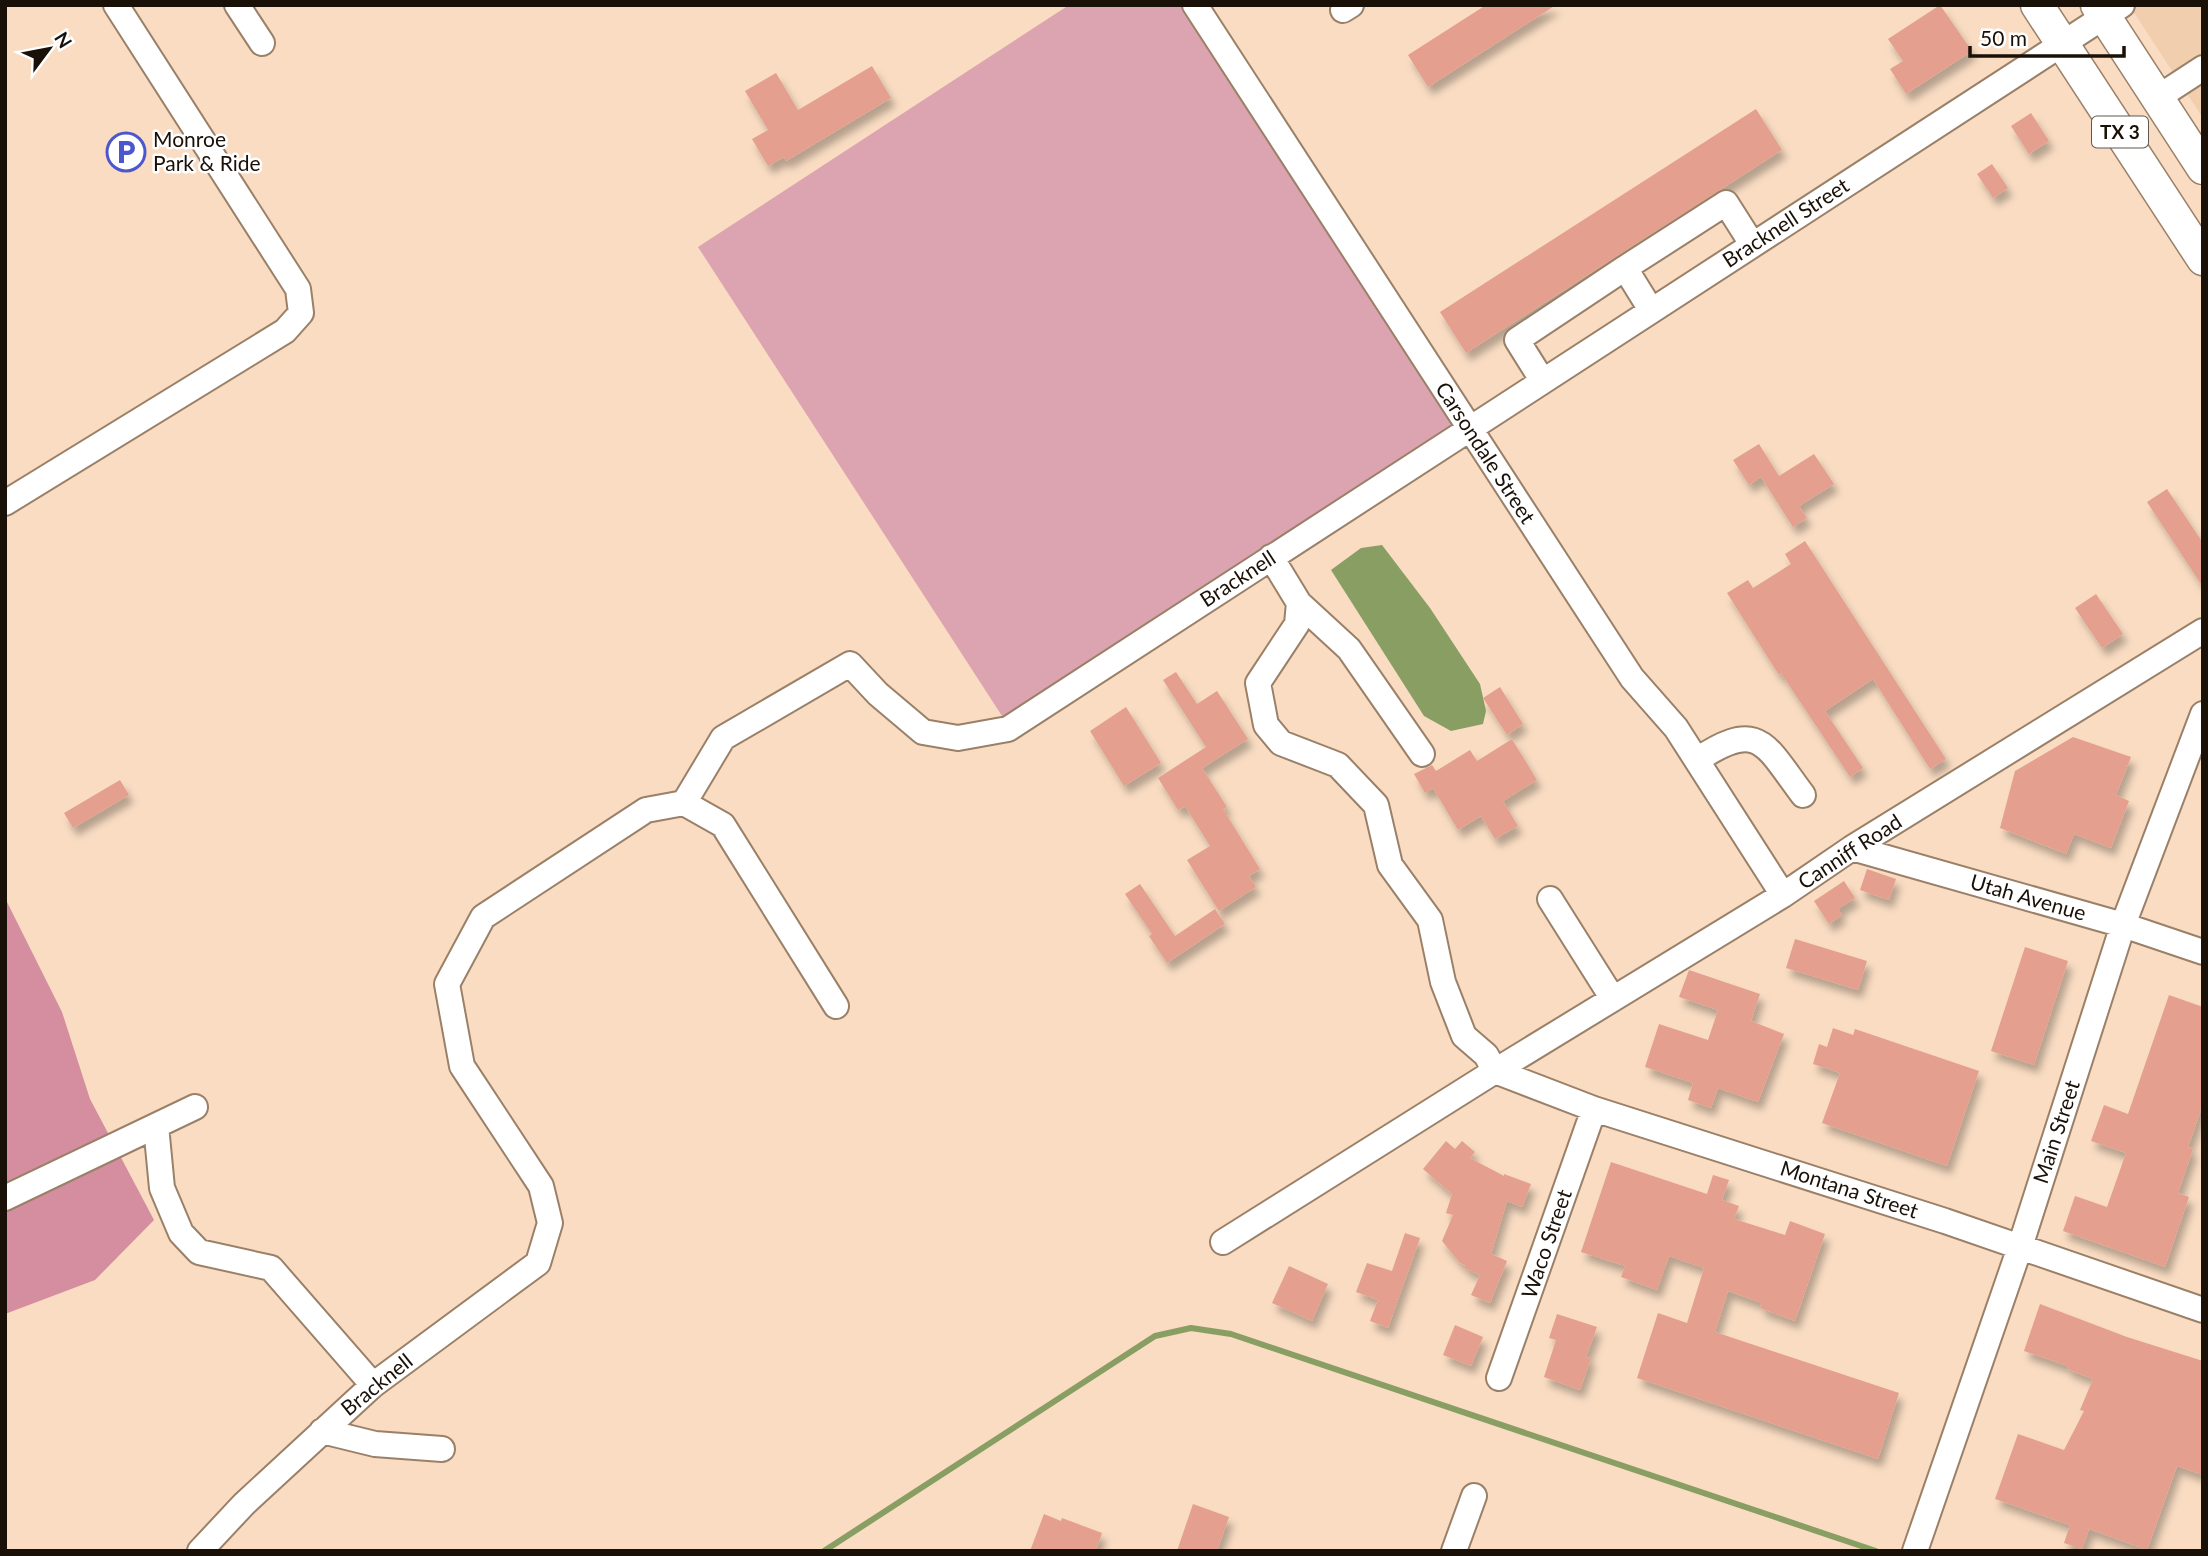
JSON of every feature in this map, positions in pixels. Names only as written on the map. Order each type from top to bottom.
[{"type":"main road","name":"TX 3","points":[[2037,5],[2203,259]]},
{"type":"main road","name":"TX 3","points":[[2108,9],[2157,98],[2203,168]]},
{"type":"street","points":[[5,503],[285,331],[301,313],[299,289],[116,5]]},
{"type":"street","points":[[237,5],[262,43]]},
{"type":"street","name":"Carsondale Street","points":[[1195,5],[1632,678],[1676,728],[1783,895]]},
{"type":"street","name":"Bracknell Street","points":[[1468,428],[2063,44],[2108,9]]},
{"type":"street","points":[[2157,98],[2203,68]]},
{"type":"street","points":[[1542,380],[1517,340],[1625,268],[1726,203],[1752,244]]},
{"type":"street","points":[[1625,268],[1651,310]]},
{"type":"street","name":"Bracknell","points":[[200,1551],[244,1504],[373,1385],[538,1263],[550,1223],[541,1186],[462,1066],[447,984],[483,917],[646,810],[684,803],[723,738],[850,664],[878,694],[923,732],[958,738],[1008,729],[1468,428]]},
{"type":"street","points":[[1271,557],[1299,603],[1349,649],[1422,754]]},
{"type":"street","points":[[1299,603],[1297,624],[1258,684],[1266,725],[1281,743],[1338,765],[1376,805],[1390,865],[1430,920],[1443,982],[1464,1036],[1486,1055],[1495,1071]]},
{"type":"street","name":"Canniff Road","points":[[1223,1242],[2203,631]]},
{"type":"street","name":"Main Street","points":[[1917,1544],[2020,1247],[2123,925],[2203,714]]},
{"type":"street","points":[[1697,760],[1717,747],[1744,737],[1759,742],[1770,752],[1803,795]]},
{"type":"street","points":[[684,803],[723,825],[836,1006]]},
{"type":"street","name":"Utah Avenue","points":[[1852,848],[2123,925],[2203,952]]},
{"type":"street","points":[[1550,899],[1613,999]]},
{"type":"street","name":"Montana Street","points":[[1495,1071],[1594,1109],[2020,1247],[2203,1310]]},
{"type":"street","points":[[5,1198],[195,1107]]},
{"type":"street","name":"Waco Street","points":[[1499,1378],[1594,1109]]},
{"type":"street","points":[[156,1126],[162,1188],[181,1233],[199,1252],[271,1268],[373,1385]]},
{"type":"street","points":[[322,1431],[375,1444],[442,1449]]},
{"type":"street","points":[[1454,1551],[1474,1496]]},
{"type":"shaded area","points":[[1069,5],[1181,5],[1455,426],[1004,719],[698,247]]},
{"type":"shaded area","points":[[2129,5],[2203,5],[2203,118]]},
{"type":"shaded area","points":[[1382,545],[1430,608],[1480,684],[1486,711],[1483,724],[1451,731],[1424,716],[1331,570],[1361,548]]},
{"type":"shaded area","points":[[5,898],[62,1012],[90,1099],[154,1220],[95,1280],[5,1314]]},
{"type":"building","points":[[1486,5],[1556,5],[1428,87],[1408,55]]},
{"type":"building","points":[[1940,5],[1972,51],[1906,94],[1890,69],[1903,61],[1888,39]]},
{"type":"building","points":[[872,66],[891,98],[786,161],[784,157],[768,166],[752,139],[768,130],[745,91],[776,73],[798,110]]},
{"type":"building","points":[[1756,109],[1782,150],[1466,353],[1440,312]]},
{"type":"building","points":[[2031,113],[2049,141],[2029,154],[2011,126]]},
{"type":"building","points":[[1992,164],[2008,188],[1993,198],[1977,174]]},
{"type":"building","points":[[1759,444],[1779,476],[1814,454],[1834,484],[1799,506],[1807,518],[1793,527],[1761,477],[1749,485],[1733,460]]},
{"type":"building","points":[[2167,489],[2203,543],[2203,587],[2147,502]]},
{"type":"building","points":[[1805,541],[1946,759],[1930,769],[1873,679],[1825,711],[1863,768],[1850,777],[1781,673],[1779,675],[1727,593],[1748,580],[1753,588],[1791,564],[1785,554]]},
{"type":"building","points":[[2096,594],[2123,634],[2102,648],[2075,608]]},
{"type":"building","points":[[1176,672],[1197,704],[1217,691],[1248,739],[1202,768],[1227,807],[1223,809],[1260,869],[1249,876],[1256,887],[1219,911],[1187,860],[1210,846],[1185,806],[1178,810],[1158,778],[1206,747],[1163,680]]},
{"type":"building","points":[[1500,687],[1523,724],[1507,735],[1483,698]]},
{"type":"building","points":[[1126,707],[1161,763],[1124,786],[1090,731]]},
{"type":"building","points":[[2073,737],[2131,757],[2116,795],[2129,801],[2111,848],[2074,834],[2066,854],[2000,828],[2015,771]]},
{"type":"building","points":[[1512,739],[1537,780],[1503,801],[1518,826],[1495,839],[1481,816],[1458,830],[1433,788],[1425,793],[1414,774],[1432,765],[1436,771],[1470,750],[1477,761]]},
{"type":"building","points":[[120,780],[129,795],[73,828],[64,813]]},
{"type":"building","points":[[1867,869],[1896,879],[1889,900],[1860,890]]},
{"type":"building","points":[[1844,881],[1855,898],[1838,909],[1842,915],[1829,924],[1814,901]]},
{"type":"building","points":[[1140,884],[1175,936],[1215,909],[1225,924],[1167,963],[1149,936],[1152,934],[1125,894]]},
{"type":"building","points":[[1795,939],[1867,961],[1858,990],[1786,968]]},
{"type":"building","points":[[2025,947],[2068,961],[2034,1065],[1991,1051]]},
{"type":"building","points":[[1689,970],[1760,994],[1751,1021],[1784,1034],[1758,1102],[1718,1088],[1711,1108],[1688,1100],[1693,1083],[1645,1067],[1659,1024],[1708,1040],[1718,1010],[1679,997]]},
{"type":"building","points":[[2169,995],[2203,1007],[2203,1104],[2188,1147],[2193,1149],[2178,1193],[2189,1197],[2165,1267],[2063,1231],[2075,1196],[2107,1207],[2126,1153],[2091,1141],[2104,1105],[2128,1114]]},
{"type":"building","points":[[1833,1028],[1853,1035],[1855,1029],[1979,1071],[1947,1166],[1822,1123],[1840,1073],[1813,1064],[1819,1044],[1827,1047]]},
{"type":"building","points":[[1446,1141],[1455,1149],[1462,1141],[1475,1152],[1470,1158],[1504,1176],[1531,1184],[1522,1207],[1507,1201],[1491,1254],[1507,1261],[1490,1303],[1471,1295],[1480,1275],[1464,1268],[1465,1265],[1460,1263],[1442,1241],[1453,1215],[1446,1213],[1452,1194],[1423,1169]]},
{"type":"building","points":[[1611,1162],[1707,1194],[1713,1175],[1729,1180],[1722,1200],[1739,1206],[1734,1219],[1785,1235],[1790,1221],[1825,1234],[1795,1321],[1760,1308],[1762,1303],[1728,1291],[1715,1332],[1899,1393],[1878,1459],[1637,1378],[1658,1313],[1687,1323],[1704,1268],[1669,1256],[1657,1290],[1621,1277],[1625,1266],[1581,1252]]},
{"type":"building","points":[[1405,1233],[1420,1238],[1388,1328],[1370,1321],[1378,1300],[1356,1292],[1367,1263],[1392,1271]]},
{"type":"building","points":[[1289,1266],[1328,1284],[1312,1321],[1272,1303]]},
{"type":"building","points":[[2040,1304],[2127,1337],[2203,1361],[2203,1475],[2177,1466],[2147,1550],[2089,1529],[2082,1549],[2064,1543],[2070,1525],[1995,1499],[2018,1434],[2064,1450],[2084,1411],[2080,1410],[2093,1379],[2067,1369],[2068,1366],[2024,1351]]},
{"type":"building","points":[[1557,1314],[1597,1327],[1586,1357],[1591,1358],[1580,1390],[1544,1377],[1556,1340],[1549,1338]]},
{"type":"building","points":[[1455,1325],[1483,1337],[1471,1366],[1443,1355]]},
{"type":"building","points":[[1193,1504],[1229,1517],[1217,1551],[1177,1551]]},
{"type":"building","points":[[1044,1514],[1102,1533],[1096,1551],[1030,1551]]},
{"type":"waterway","points":[[824,1551],[1155,1336],[1191,1328],[1231,1334],[1876,1551]]},
{"type":"place","name":"Monroe Park & Ride","points":[[126,152]]}]
